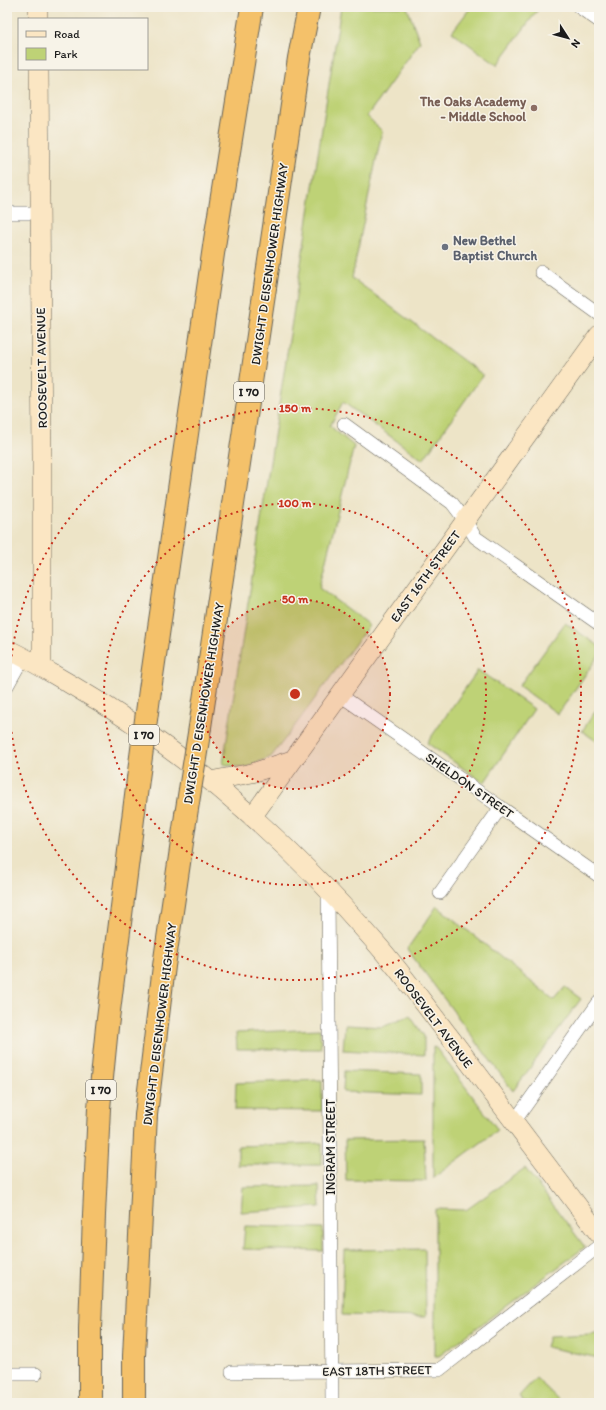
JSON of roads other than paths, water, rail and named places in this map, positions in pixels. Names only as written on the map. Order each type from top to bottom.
[{"type":"highway","name":"I 70","points":[[90,1403],[90,1322],[99,1108],[108,1020],[150,690],[215,240],[252,7]]},
{"type":"highway","name":"DWIGHT D EISENHOWER HIGHWAY","points":[[134,1403],[134,1356],[146,1115],[164,966],[299,58],[309,7]]},
{"type":"highway","points":[[299,58],[312,7]]},
{"type":"street","points":[[38,7],[38,18]]},
{"type":"street","points":[[579,7],[599,21]]},
{"type":"street","name":"ROOSEVELT AVENUE","points":[[39,70],[42,667]]},
{"type":"street","points":[[7,213],[40,213]]},
{"type":"street","points":[[541,272],[599,314]]},
{"type":"street","name":"EAST 16TH STREET","points":[[252,817],[465,520],[596,347]]},
{"type":"street","points":[[344,424],[452,503],[465,520],[475,537],[599,624]]},
{"type":"street","name":"ROOSEVELT AVENUE","points":[[7,649],[42,667],[129,720],[170,749],[210,781],[283,845],[328,890],[391,961],[599,1234]]},
{"type":"street","points":[[7,686],[17,668],[25,658]]},
{"type":"street","name":"SHELDON STREET","points":[[340,695],[599,876]]},
{"type":"street","points":[[210,781],[252,773],[292,760]]},
{"type":"street","points":[[440,893],[501,807]]},
{"type":"street","name":"INGRAM STREET","points":[[328,890],[332,1403]]},
{"type":"street","points":[[514,1122],[599,1002]]},
{"type":"street","name":"EAST 18TH STREET","points":[[232,1372],[439,1370],[599,1246]]},
{"type":"street","points":[[7,1374],[36,1374]]},
{"type":"place","name":"The Oaks Academy - Middle School","points":[[534,108]]},
{"type":"place","name":"New Bethel Baptist Church","points":[[445,247]]}]
